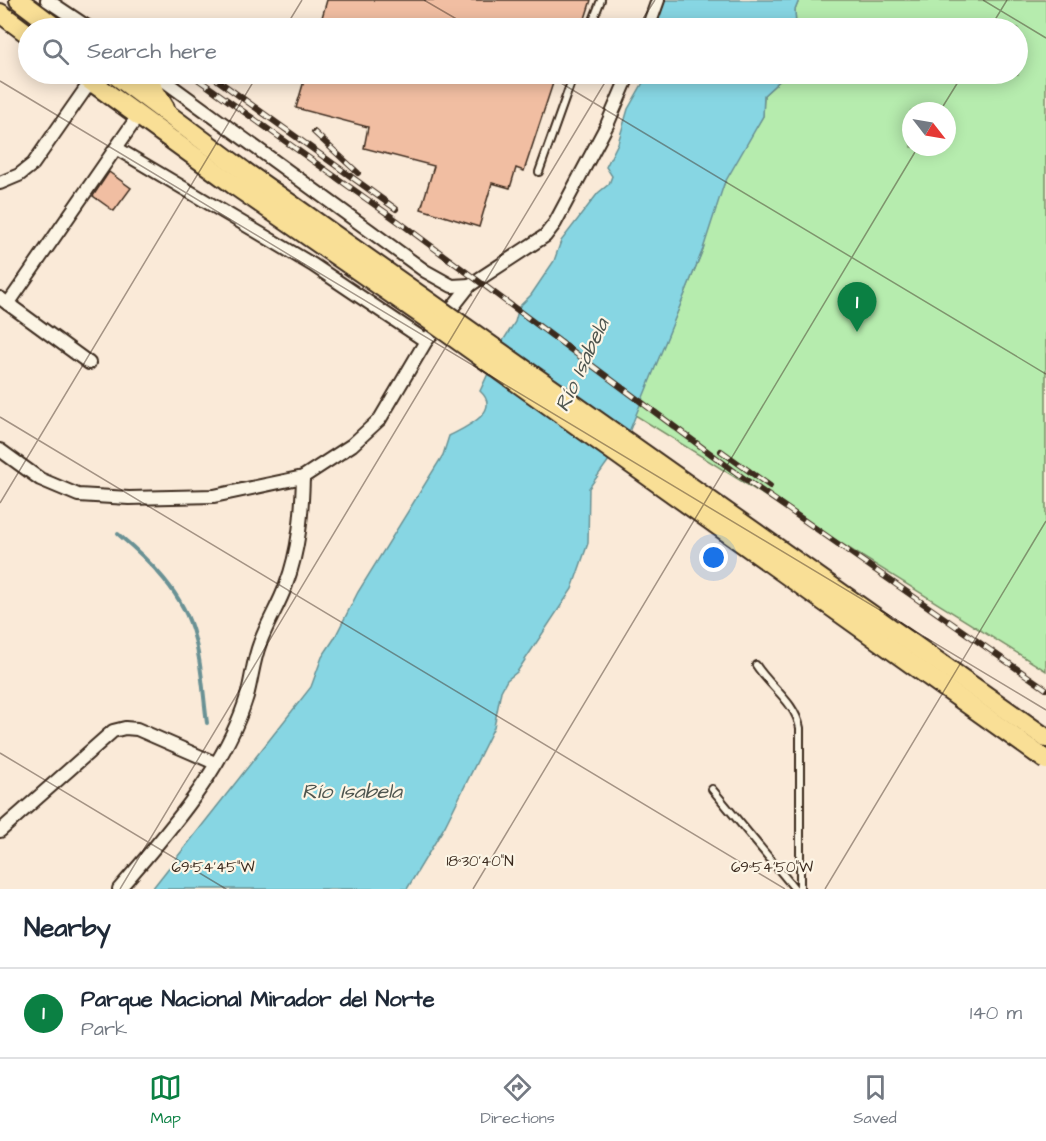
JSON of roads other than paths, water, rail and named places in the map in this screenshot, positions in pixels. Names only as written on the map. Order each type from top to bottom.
[{"type":"main road","points":[[19,0],[43,18]]},
{"type":"main road","points":[[0,13],[18,26]]},
{"type":"main road","points":[[95,84],[138,116],[239,178],[1046,738]]},
{"type":"main road","points":[[127,84],[170,117],[239,178],[437,326],[1046,760]]},
{"type":"main road","points":[[150,84],[170,117]]},
{"type":"street","points":[[47,0],[74,18]]},
{"type":"street","points":[[652,18],[658,0]]},
{"type":"street","points":[[0,183],[19,175],[33,164],[82,84]]},
{"type":"street","points":[[169,84],[425,271],[452,286],[470,285]]},
{"type":"street","points":[[0,450],[40,479],[78,495],[129,498],[214,496],[303,477],[352,445],[380,419],[426,341],[470,285],[545,236],[555,223],[607,125],[625,84]]},
{"type":"street","points":[[89,363],[4,301],[138,116]]},
{"type":"street","points":[[116,148],[312,265],[426,341]]},
{"type":"street","points":[[119,889],[172,828],[216,763],[247,696],[253,661],[286,586],[298,546],[303,477]]},
{"type":"street","points":[[0,831],[112,731],[125,728],[137,729],[216,763]]},
{"type":"lane","points":[[594,18],[601,0]]},
{"type":"lane","points":[[539,172],[570,84]]},
{"type":"lane","points":[[756,665],[767,682],[790,703],[797,714],[800,728],[800,889]]},
{"type":"lane","points":[[712,789],[795,889]]},
{"type":"water","points":[[662,0],[799,0],[795,10],[795,18],[657,18]]},
{"type":"water","name":"Río Isabela","points":[[642,84],[776,84],[764,95],[763,116],[724,184],[703,249],[629,432],[589,488],[588,543],[572,589],[517,672],[507,680],[501,691],[494,727],[445,826],[407,889],[152,889],[311,687],[322,657],[358,592],[443,455],[449,436],[471,424],[484,412],[487,406],[486,399],[480,391],[504,339],[515,322],[519,307],[531,295],[554,261],[561,241],[598,193],[609,184],[612,176],[606,167],[618,143],[628,109]]},
{"type":"waterway","points":[[118,534],[164,579],[182,606],[197,646],[207,723]]},
{"type":"railway","points":[[205,84],[399,222],[742,477],[1046,689]]},
{"type":"railway","points":[[223,84],[396,209]]},
{"type":"railway","points":[[314,132],[358,173]]},
{"type":"railway","points":[[721,451],[770,486]]},
{"type":"place","name":"Parque Nacional Mirador del Norte","points":[[857,332]]}]
